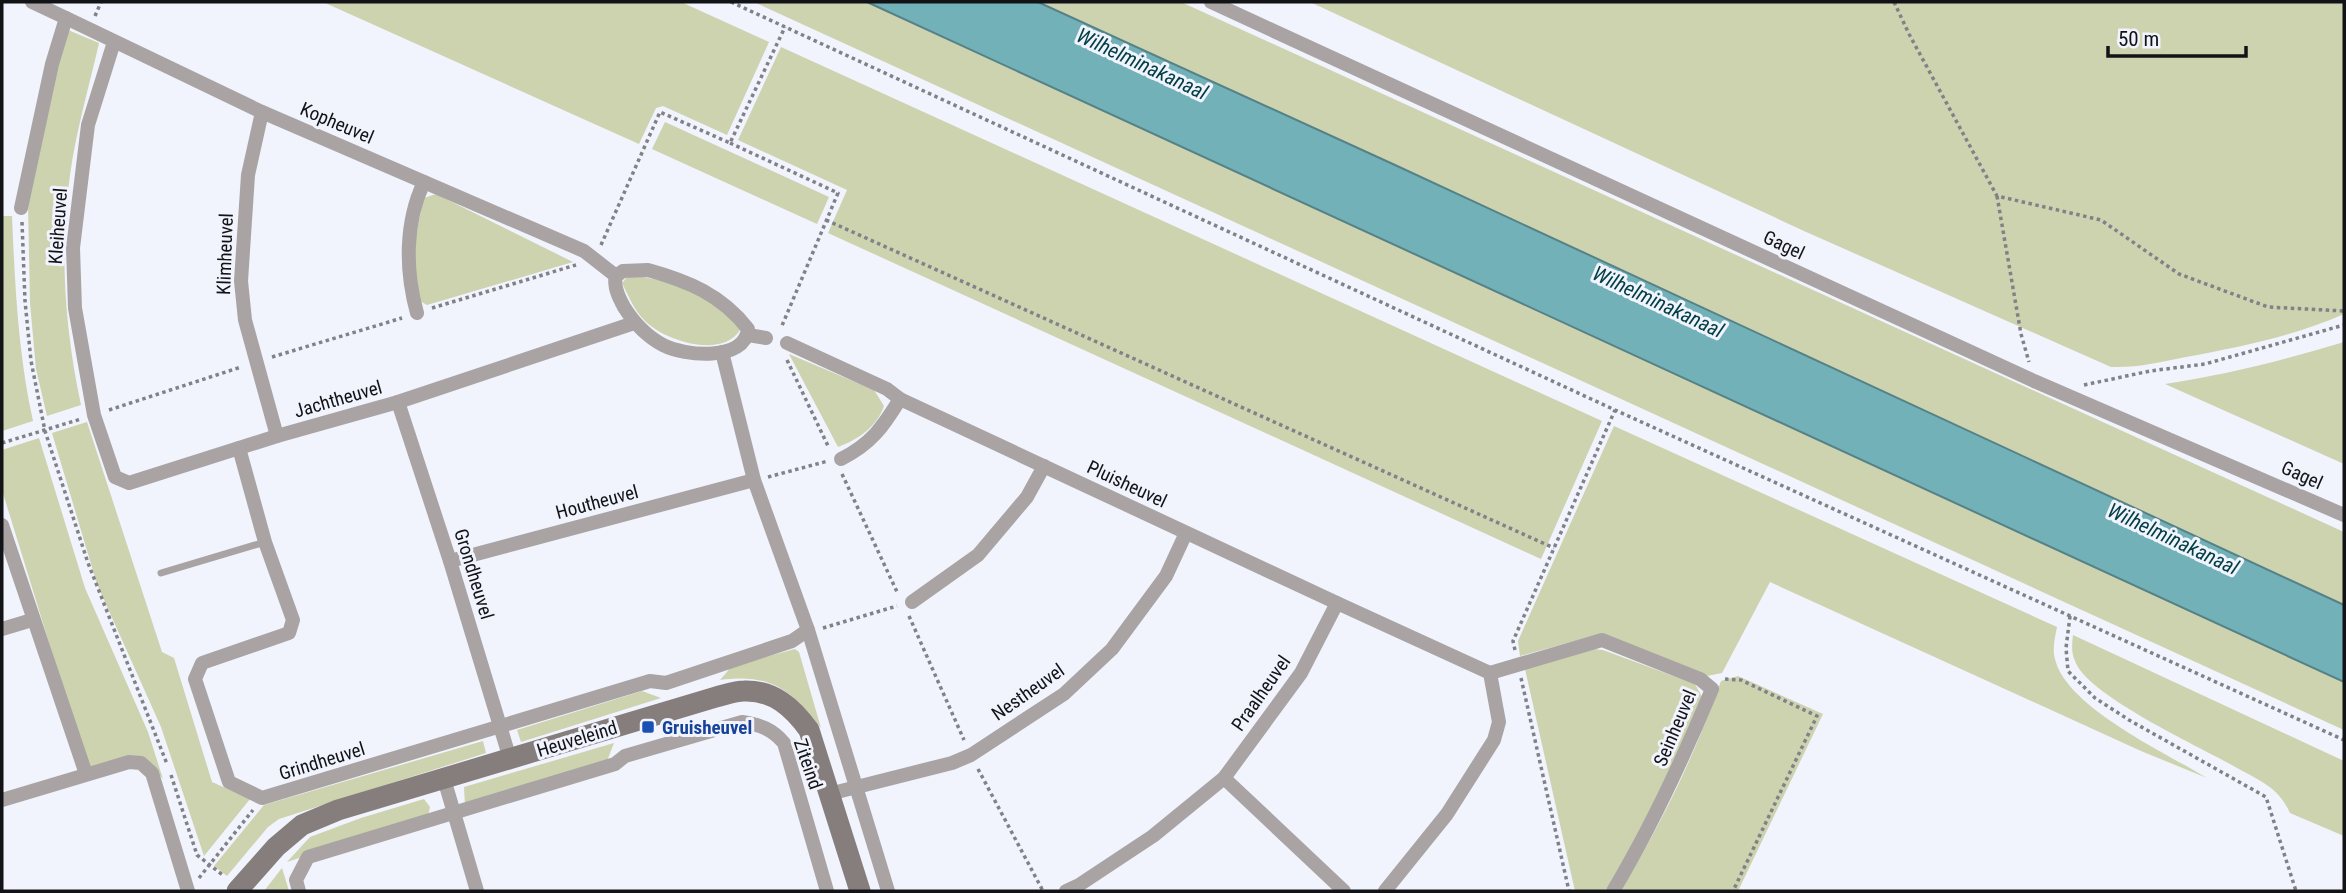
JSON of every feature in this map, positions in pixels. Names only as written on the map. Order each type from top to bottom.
[{"type":"street","name":"Kopheuvel","points":[[32,2],[262,112],[584,251],[616,276]]},
{"type":"street","name":"Gagel","points":[[1210,2],[2034,381],[2344,515]]},
{"type":"street","points":[[21,208],[52,64],[66,18]]},
{"type":"street","name":"Kleiheuvel","points":[[94,415],[75,308],[73,248],[88,125],[114,42]]},
{"type":"street","name":"Klimheuvel","points":[[262,112],[248,176],[241,281],[244,320],[277,436]]},
{"type":"street","points":[[417,313],[409,286],[408,263],[411,222],[417,196],[424,181]]},
{"type":"street","points":[[648,270],[679,278],[709,292],[738,316],[748,328],[748,335],[742,344],[722,352],[704,355],[665,346],[634,323],[614,282],[616,276],[623,271],[648,270]]},
{"type":"street","name":"Jachtheuvel","points":[[94,415],[115,477],[129,483],[277,436],[398,402],[634,323]]},
{"type":"street","name":"Pluisheuvel","points":[[748,335],[776,340],[887,389],[900,399],[1337,603]]},
{"type":"street","points":[[722,352],[754,480],[808,630],[888,891]]},
{"type":"street","points":[[841,458],[860,449],[878,433],[900,399]]},
{"type":"street","name":"Grondheuvel","points":[[398,402],[510,759]]},
{"type":"street","name":"Grindheuvel","points":[[239,448],[265,542],[293,620],[289,633],[202,663],[195,679],[229,782],[262,798],[500,727]]},
{"type":"street","points":[[912,601],[978,555],[1027,497],[1044,466]]},
{"type":"street","name":"Houtheuvel","points":[[450,561],[754,480]]},
{"type":"street","points":[[2,525],[86,774]]},
{"type":"street","name":"Nestheuvel","points":[[828,794],[952,763],[971,755],[1064,694],[1112,649],[1166,576],[1186,533]]},
{"type":"street","points":[[1337,603],[1490,673],[1499,722],[1494,740],[1447,814],[1385,891]]},
{"type":"street","name":"Praalheuvel","points":[[1066,891],[1153,836],[1224,778],[1301,673],[1337,603]]},
{"type":"street","points":[[2,629],[33,620]]},
{"type":"street","points":[[500,727],[650,681],[666,683],[792,641],[808,630]]},
{"type":"street","name":"Seinheuvel","points":[[1490,673],[1602,640],[1700,680],[1712,689],[1679,769],[1643,842],[1613,891]]},
{"type":"street","name":"Heuveleind","points":[[239,890],[276,847],[302,825],[338,810],[716,697],[744,691],[776,697],[795,710],[809,730],[860,891]]},
{"type":"street","name":"Ziteind","points":[[299,891],[296,880],[308,857],[455,814],[615,764],[625,756],[743,722],[759,724],[774,732],[784,743],[827,891]]},
{"type":"street","points":[[2,800],[129,762],[141,763],[152,773],[192,887]]},
{"type":"street","points":[[1224,778],[1344,891]]},
{"type":"street","points":[[444,779],[477,891]]},
{"type":"lane","points":[[161,573],[265,542]]},
{"type":"path","points":[[731,2],[1615,410],[2344,740]]},
{"type":"path","points":[[1894,2],[1997,196],[2021,334],[2034,381]]},
{"type":"path","points":[[730,144],[785,27]]},
{"type":"path","points":[[2,443],[595,260],[660,112],[838,192],[776,340]]},
{"type":"path","points":[[1997,196],[2101,220],[2179,274],[2268,307],[2344,311]]},
{"type":"path","points":[[21,208],[26,313],[45,431],[88,564],[179,795],[197,855],[239,890]]},
{"type":"path","points":[[826,220],[1554,548]]},
{"type":"path","points":[[2058,391],[2150,371],[2205,364],[2344,325]]},
{"type":"path","points":[[754,480],[841,458]]},
{"type":"path","points":[[808,630],[912,601]]},
{"type":"path","points":[[2070,616],[2066,648],[2068,671],[2095,698],[2266,797],[2296,891]]},
{"type":"path","points":[[1712,689],[1718,678],[1741,680],[1817,716],[1733,891]]},
{"type":"path","points":[[192,887],[262,798]]},
{"type":"green space","points":[[323,2],[681,2],[769,42],[727,135],[663,106],[656,108],[639,144]]},
{"type":"green space","points":[[754,2],[867,2],[2344,682],[2344,730]]},
{"type":"green space","points":[[1038,2],[1181,2],[2344,532],[2344,605],[1395,165]]},
{"type":"green space","points":[[1310,2],[2344,2],[2344,314],[2306,329],[2246,345],[2130,367],[2111,367],[1804,231]]},
{"type":"green space","points":[[68,30],[99,43],[73,158],[65,233],[65,291],[81,405],[47,416],[36,369],[30,303],[28,203],[55,75]]},
{"type":"green space","points":[[781,47],[1602,421],[1541,559],[828,233],[847,190],[738,140]]},
{"type":"green space","points":[[665,122],[829,197],[817,224],[652,149]]},
{"type":"green space","points":[[436,194],[573,262],[427,305],[418,300],[414,243],[424,198]]},
{"type":"green space","points":[[2,216],[12,216],[21,345],[33,421],[2,431]]},
{"type":"green space","points":[[629,275],[660,280],[707,297],[732,317],[740,330],[732,339],[707,345],[693,344],[666,335],[645,321],[635,308],[622,283]]},
{"type":"green space","points":[[2344,342],[2344,464],[2165,384],[2255,366]]},
{"type":"green space","points":[[789,354],[874,390],[884,406],[877,420],[852,441],[838,447]]},
{"type":"green space","points":[[87,422],[162,652],[174,658],[212,782],[250,799],[204,856],[161,727],[97,584],[52,433]]},
{"type":"green space","points":[[1614,426],[2057,627],[2055,659],[2063,677],[2078,694],[2120,727],[2207,778],[2141,751],[1770,582],[1722,673],[1707,676],[1596,635],[1520,656],[1518,641]]},
{"type":"green space","points":[[39,438],[85,588],[148,732],[163,779],[144,759],[90,767],[83,753],[2,490],[2,450]]},
{"type":"green space","points":[[2073,635],[2344,761],[2344,836],[2290,813],[2281,797],[2262,782],[2148,720],[2101,690],[2084,675],[2075,661],[2072,651]]},
{"type":"green space","points":[[795,649],[799,652],[821,728],[800,703],[778,687],[753,679],[720,680],[732,666]]},
{"type":"green space","points":[[1594,649],[1695,684],[1702,697],[1659,797],[1605,891],[1575,891],[1525,669]]},
{"type":"green space","points":[[1738,676],[1823,714],[1738,891],[1620,891],[1676,789],[1721,681]]},
{"type":"green space","points":[[642,691],[661,698],[521,742],[517,730]]},
{"type":"green space","points":[[483,741],[486,753],[279,819],[268,827],[227,876],[214,866],[264,805]]},
{"type":"green space","points":[[614,743],[607,761],[465,805],[464,787]]},
{"type":"green space","points":[[424,799],[430,807],[428,816],[287,862],[310,837]]},
{"type":"green space","points":[[282,868],[289,891],[264,891]]},
{"type":"water","name":"Wilhelminakanaal","points":[[867,2],[1038,2],[1395,165],[2344,605],[2344,682]]},
{"type":"place","name":"Gruisheuvel","points":[[648,727]]}]
